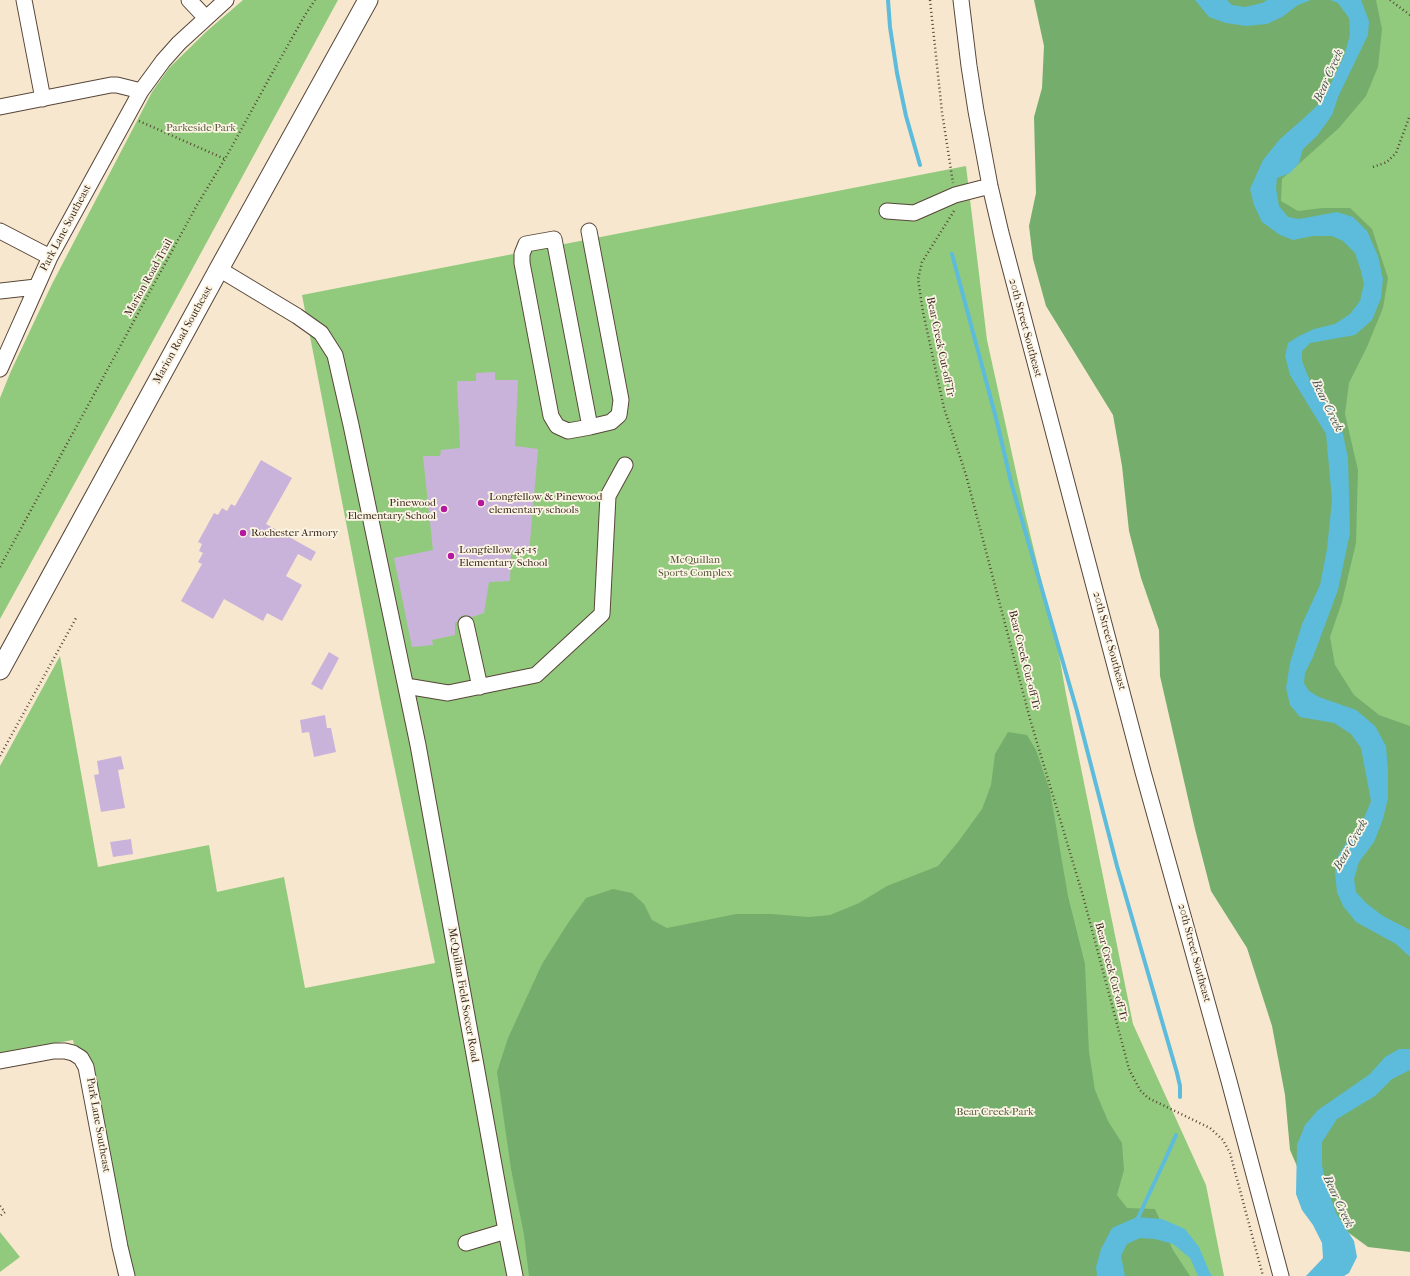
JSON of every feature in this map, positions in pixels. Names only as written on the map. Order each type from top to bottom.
[{"type":"main road","name":"Marion Road Southeast","points":[[0,670],[368,0]]},
{"type":"street","points":[[24,0],[43,99]]},
{"type":"street","points":[[189,0],[206,18]]},
{"type":"street","name":"Park Lane Southeast","points":[[0,369],[4,350],[50,257],[141,91],[163,61],[179,43],[226,0]]},
{"type":"street","name":"20th Street Southeast","points":[[961,0],[969,66],[990,186],[1015,290],[1085,548],[1143,772],[1281,1276]]},
{"type":"street","points":[[0,107],[111,85],[141,91]]},
{"type":"street","points":[[887,212],[914,213],[955,195],[990,186]]},
{"type":"street","points":[[589,231],[621,400],[619,415],[611,422],[590,427],[568,431],[557,426],[551,416],[522,263],[522,254],[526,244],[554,239],[590,427]]},
{"type":"street","points":[[0,232],[50,257]]},
{"type":"street","name":"McQuillan Field Soccer Road","points":[[219,269],[297,316],[321,333],[335,355],[412,713],[515,1276]]},
{"type":"street","points":[[0,291],[36,287]]},
{"type":"street","points":[[406,686],[448,693],[536,675],[602,614],[608,496],[625,464]]},
{"type":"street","points":[[466,624],[480,687]]},
{"type":"street","name":"Park Lane Southeast","points":[[0,1061],[54,1051],[73,1052],[81,1058],[86,1067],[120,1247],[127,1276]]},
{"type":"street","points":[[466,1243],[506,1231]]},
{"type":"path","name":"Marion Road Trail","points":[[0,567],[197,205],[225,159],[305,15],[315,0]]},
{"type":"path","name":"Bear Creek Cut-off Tr","points":[[930,0],[942,112],[956,207],[922,262],[918,279],[923,312],[944,408],[966,475],[1030,719],[1081,888],[1129,1069],[1140,1090],[1148,1098],[1210,1128],[1223,1140],[1230,1153],[1263,1276]]},
{"type":"path","points":[[1390,0],[1410,15]]},
{"type":"path","points":[[1372,167],[1387,162],[1396,153],[1410,115]]},
{"type":"path","points":[[128,116],[225,159]]},
{"type":"path","points":[[0,756],[76,618]]},
{"type":"path","points":[[0,1206],[5,1212],[0,1216]]},
{"type":"green space","name":"Parkeside Park","points":[[243,0],[338,0],[0,619],[0,398],[52,284],[152,92],[169,68],[207,31]]},
{"type":"green space","points":[[1034,0],[1376,0],[1382,29],[1378,67],[1366,96],[1339,128],[1282,179],[1281,201],[1298,211],[1322,208],[1350,208],[1372,229],[1388,278],[1383,308],[1367,347],[1349,383],[1345,414],[1358,470],[1356,543],[1342,602],[1330,637],[1335,665],[1354,695],[1379,715],[1410,726],[1410,1252],[1368,1247],[1315,1208],[1290,1150],[1285,1095],[1272,1026],[1247,948],[1211,891],[1195,829],[1160,676],[1159,630],[1141,578],[1129,531],[1122,466],[1113,415],[1046,306],[1033,259],[1029,226],[1036,193],[1034,117],[1042,88],[1044,46]]},
{"type":"green space","points":[[1302,0],[1410,0],[1410,744],[1329,686],[1248,246]]},
{"type":"green space","name":"McQuillan Sports Complex","points":[[966,166],[987,340],[1025,513],[1058,649],[1133,1024],[1206,1185],[1224,1276],[118,1276],[73,1040],[0,1053],[0,766],[60,656],[98,867],[209,845],[217,892],[284,877],[305,988],[435,963],[380,698],[302,295]]},
{"type":"green space","name":"Bear Creek Park","points":[[1008,732],[1027,735],[1036,750],[1050,791],[1068,896],[1085,964],[1089,1052],[1095,1090],[1108,1121],[1122,1143],[1124,1170],[1117,1195],[1127,1208],[1155,1209],[1173,1250],[1190,1276],[529,1276],[524,1235],[511,1169],[497,1072],[508,1038],[542,964],[586,898],[613,889],[632,893],[644,904],[652,920],[667,928],[736,914],[772,914],[809,917],[830,915],[859,903],[887,886],[938,866],[982,809],[991,785],[995,754]]},
{"type":"green space","points":[[0,1232],[20,1257],[0,1272]]},
{"type":"water","points":[[1195,0],[1227,0],[1232,5],[1245,7],[1262,3],[1267,0],[1311,0],[1298,5],[1282,17],[1267,24],[1246,26],[1226,23],[1209,17]]},
{"type":"water","name":"Bear Creek","points":[[1330,0],[1361,0],[1369,21],[1368,35],[1338,97],[1332,115],[1317,136],[1303,149],[1299,163],[1290,173],[1277,178],[1276,188],[1279,206],[1288,217],[1299,219],[1337,212],[1353,217],[1367,231],[1378,256],[1383,279],[1381,298],[1372,320],[1355,335],[1310,343],[1302,351],[1302,361],[1310,381],[1334,410],[1343,434],[1348,458],[1350,533],[1338,590],[1313,657],[1305,673],[1304,683],[1309,691],[1319,697],[1356,710],[1375,726],[1386,746],[1388,798],[1383,819],[1374,842],[1359,862],[1354,879],[1356,892],[1366,903],[1383,916],[1410,930],[1410,957],[1396,944],[1356,922],[1343,906],[1337,892],[1335,873],[1338,856],[1348,840],[1362,823],[1371,801],[1361,748],[1351,734],[1334,723],[1300,717],[1290,705],[1286,688],[1290,663],[1302,624],[1320,585],[1327,549],[1332,500],[1326,434],[1290,375],[1285,356],[1288,343],[1314,329],[1335,324],[1350,314],[1360,301],[1364,284],[1355,253],[1343,241],[1332,236],[1313,236],[1293,240],[1280,235],[1262,222],[1254,205],[1250,189],[1263,160],[1280,139],[1323,100],[1344,56],[1350,35],[1349,18],[1338,3]]},
{"type":"water","points":[[1399,1049],[1410,1049],[1410,1070],[1392,1079],[1375,1096],[1337,1119],[1322,1142],[1322,1165],[1326,1184],[1336,1213],[1354,1241],[1357,1257],[1349,1273],[1344,1276],[1306,1276],[1323,1258],[1322,1243],[1313,1225],[1302,1210],[1296,1194],[1297,1145],[1305,1125],[1318,1110],[1370,1074],[1385,1057]]},
{"type":"water","points":[[1137,1217],[1162,1219],[1185,1229],[1199,1247],[1212,1276],[1198,1276],[1190,1258],[1173,1244],[1155,1239],[1140,1238],[1127,1244],[1121,1256],[1125,1276],[1097,1276],[1096,1267],[1101,1249],[1112,1228]]},
{"type":"building","name":"Longfellow & Pinewood elementary schools","points":[[495,372],[495,380],[518,380],[515,446],[538,449],[529,553],[511,551],[510,581],[489,582],[484,613],[472,617],[464,615],[460,617],[455,623],[455,635],[432,640],[433,645],[412,647],[394,558],[433,550],[423,456],[440,456],[441,450],[460,448],[457,381],[476,381],[476,373]]},
{"type":"building","name":"Rochester Armory","points":[[261,460],[292,478],[266,524],[316,552],[311,561],[298,554],[286,576],[302,585],[282,621],[267,613],[263,621],[224,599],[213,619],[181,601],[202,564],[198,562],[203,553],[199,551],[202,544],[198,542],[214,513],[218,515],[222,508],[227,511],[231,504],[235,506]]},
{"type":"building","points":[[329,652],[339,658],[322,690],[311,684]]},
{"type":"building","points":[[325,715],[327,728],[331,728],[336,752],[314,757],[309,732],[302,733],[300,720]]},
{"type":"building","points":[[121,756],[124,769],[118,770],[125,808],[101,812],[94,775],[99,774],[97,761]]},
{"type":"building","points":[[131,839],[133,854],[113,857],[110,842]]},
{"type":"waterway","points":[[888,0],[890,27],[897,73],[906,116],[920,165]]},
{"type":"waterway","points":[[952,254],[996,418],[1011,482],[1077,711],[1117,866],[1177,1073],[1180,1086],[1180,1097]]},
{"type":"waterway","points":[[1136,1222],[1176,1135]]},
{"type":"place","name":"Longfellow & Pinewood elementary schools","points":[[481,503]]},
{"type":"place","name":"Pinewood Elementary School","points":[[444,509]]},
{"type":"place","name":"Rochester Armory","points":[[243,533]]},
{"type":"place","name":"Longfellow 45-15 Elementary School","points":[[451,556]]}]
